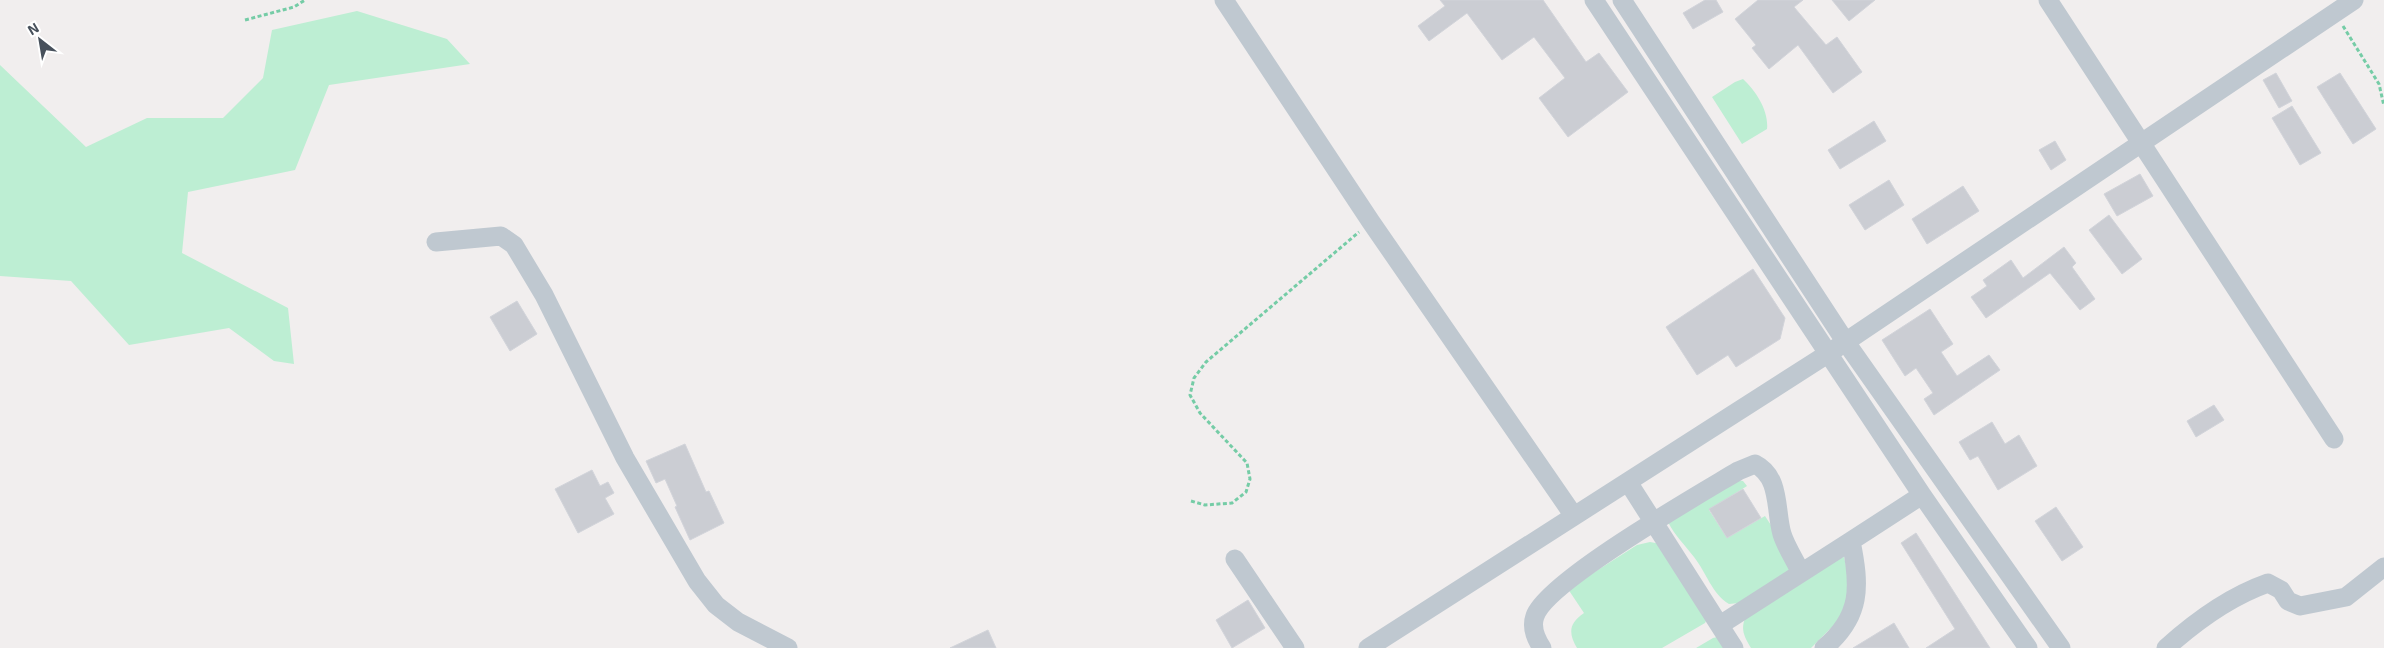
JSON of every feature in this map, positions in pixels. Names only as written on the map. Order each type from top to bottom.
[{"type":"street","points":[[1224,0],[1371,222],[1574,516]]},
{"type":"street","points":[[1594,0],[1922,495],[2028,648]]},
{"type":"street","points":[[1622,0],[1845,341],[2061,648]]},
{"type":"street","points":[[2048,0],[2334,439]]},
{"type":"street","points":[[1368,648],[1829,353],[2143,144],[2352,1]]},
{"type":"street","points":[[436,242],[501,236],[514,245],[544,295],[626,458],[696,582],[716,605],[738,622],[788,648]]},
{"type":"street","points":[[1542,648],[1533,628],[1534,616],[1543,601],[1585,567],[1654,522],[1738,471],[1755,464],[1768,474],[1775,489],[1782,534],[1801,573]]},
{"type":"street","points":[[1628,482],[1734,648]]},
{"type":"street","points":[[1720,625],[1922,495]]},
{"type":"street","points":[[1824,648],[1850,619],[1857,599],[1857,572],[1851,541]]},
{"type":"street","points":[[1235,559],[1295,648]]},
{"type":"street","points":[[2166,648],[2186,630],[2246,591],[2268,583],[2281,590],[2288,601],[2300,606],[2312,604],[2346,597],[2384,567]]},
{"type":"path","points":[[245,20],[294,7],[305,0]]},
{"type":"path","points":[[2335,13],[2379,84],[2384,106]]},
{"type":"path","points":[[1190,501],[1205,505],[1232,503],[1246,492],[1250,479],[1247,463],[1200,413],[1193,401],[1190,395],[1194,378],[1206,362],[1371,222]]},
{"type":"green space","points":[[357,11],[447,39],[470,64],[329,85],[295,170],[188,192],[182,253],[288,308],[294,364],[274,361],[229,328],[129,345],[71,281],[0,276],[0,65],[86,147],[147,118],[223,118],[263,78],[272,30]]},
{"type":"green space","points":[[1743,79],[1753,89],[1764,108],[1767,129],[1742,144],[1712,97]]},
{"type":"green space","points":[[1734,480],[1743,481],[1747,486],[1709,510],[1727,538],[1765,516],[1783,543],[1790,565],[1789,572],[1739,603],[1729,604],[1718,595],[1698,563],[1668,522]]},
{"type":"green space","points":[[1650,542],[1661,544],[1709,615],[1705,623],[1662,648],[1577,648],[1571,633],[1575,621],[1584,613],[1568,589],[1637,545]]},
{"type":"green space","points":[[1844,557],[1853,596],[1841,618],[1811,648],[1751,648],[1744,632],[1743,625],[1746,616],[1837,559]]},
{"type":"green space","points":[[1722,636],[1728,648],[1696,648],[1713,638]]},
{"type":"building","points":[[1440,0],[1543,0],[1586,62],[1599,53],[1628,92],[1568,137],[1539,98],[1565,78],[1534,37],[1502,60],[1467,13],[1429,41],[1418,26],[1445,6]]},
{"type":"building","points":[[1705,0],[1716,0],[1723,12],[1693,29],[1683,13]]},
{"type":"building","points":[[1758,0],[1803,0],[1794,7],[1826,45],[1837,37],[1862,72],[1833,93],[1798,45],[1769,69],[1752,48],[1756,45],[1735,19]]},
{"type":"building","points":[[1832,0],[1875,0],[1849,21]]},
{"type":"building","points":[[2276,73],[2292,101],[2279,108],[2263,80]]},
{"type":"building","points":[[2340,73],[2376,129],[2353,144],[2317,87]]},
{"type":"building","points":[[2292,106],[2321,153],[2300,165],[2272,118]]},
{"type":"building","points":[[1874,121],[1886,141],[1840,169],[1828,150]]},
{"type":"building","points":[[2055,141],[2066,160],[2051,170],[2039,150]]},
{"type":"building","points":[[2140,174],[2153,196],[2117,216],[2104,194]]},
{"type":"building","points":[[1889,180],[1904,205],[1865,230],[1849,205]]},
{"type":"building","points":[[1963,186],[1979,211],[1927,244],[1912,219]]},
{"type":"building","points":[[2109,215],[2142,259],[2122,274],[2089,230]]},
{"type":"building","points":[[2064,247],[2076,263],[2072,267],[2095,299],[2080,310],[2050,273],[1986,318],[1971,297],[1987,286],[1983,280],[2011,260],[2023,278]]},
{"type":"building","points":[[1753,269],[1785,318],[1780,339],[1736,367],[1728,355],[1697,375],[1666,327]]},
{"type":"building","points":[[517,301],[537,334],[510,351],[490,317]]},
{"type":"building","points":[[1930,309],[1953,344],[1941,352],[1957,376],[1989,355],[2000,370],[1934,415],[1924,399],[1933,393],[1916,368],[1905,376],[1882,340]]},
{"type":"building","points":[[2214,405],[2224,420],[2196,437],[2187,421]]},
{"type":"building","points":[[1992,422],[2005,444],[2019,435],[2037,466],[1998,490],[1978,456],[1970,460],[1959,442]]},
{"type":"building","points":[[685,444],[706,492],[709,491],[724,523],[690,540],[665,479],[656,483],[646,461]]},
{"type":"building","points":[[592,470],[600,486],[608,482],[614,493],[605,498],[614,514],[578,533],[555,489]]},
{"type":"building","points":[[1743,489],[1761,518],[1727,538],[1709,509]]},
{"type":"building","points":[[2056,507],[2083,547],[2062,561],[2035,521]]},
{"type":"building","points":[[1916,533],[1990,648],[1926,648],[1955,629],[1901,543]]},
{"type":"building","points":[[1248,600],[1265,628],[1232,648],[1216,620]]},
{"type":"building","points":[[1894,623],[1909,648],[1853,648]]},
{"type":"building","points":[[988,630],[996,648],[950,648]]}]
